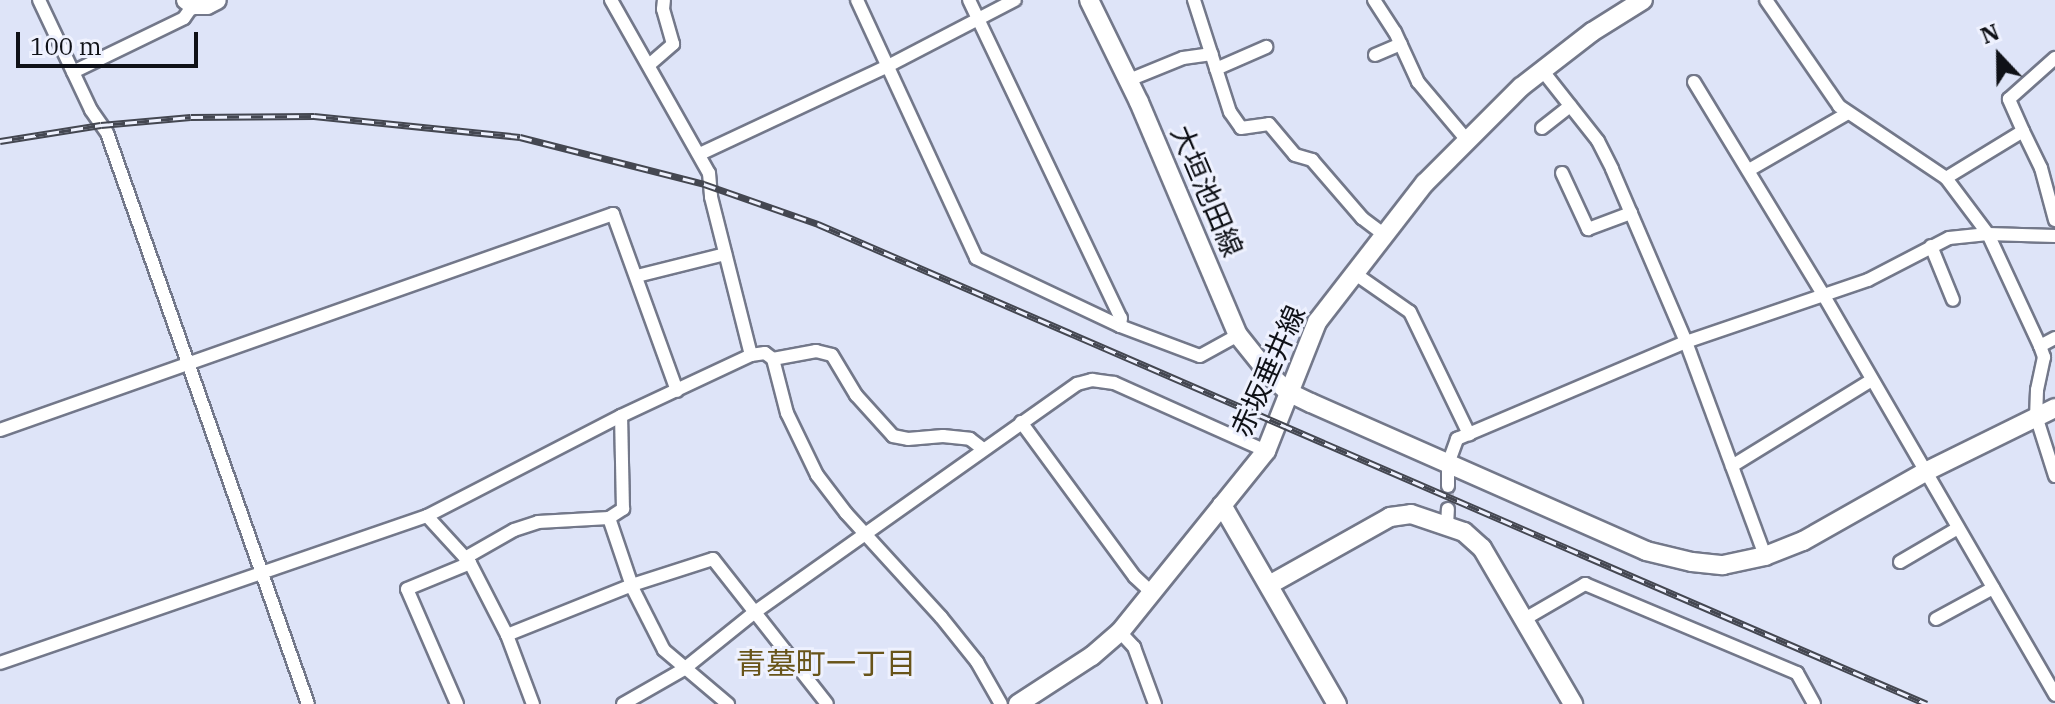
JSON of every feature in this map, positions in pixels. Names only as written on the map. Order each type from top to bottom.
[{"type":"street","points":[[39,0],[73,72],[107,133],[308,704]]},
{"type":"street","points":[[73,72],[184,18],[189,3],[207,5],[217,0]]},
{"type":"street","points":[[611,0],[709,173],[711,197],[751,355]]},
{"type":"street","points":[[649,65],[673,44],[663,9],[664,0]]},
{"type":"street","points":[[857,0],[976,258],[1120,326],[1200,356],[1238,335]]},
{"type":"street","points":[[969,0],[1121,318],[1120,326]]},
{"type":"street","points":[[700,154],[888,66],[1015,0]]},
{"type":"street","name":"大垣池田線","points":[[1089,0],[1129,80],[1238,335],[1254,359],[1288,392],[1646,551],[1692,562],[1723,565],[1765,556],[1803,541],[1925,472],[2055,408]]},
{"type":"street","points":[[1194,0],[1230,112],[1241,128],[1269,124],[1295,155],[1312,160],[1362,218],[1383,234]]},
{"type":"street","points":[[1374,0],[1401,44],[1418,82],[1466,139]]},
{"type":"street","name":"赤坂垂井線","points":[[1018,704],[1092,656],[1120,632],[1266,451],[1317,322],[1383,234],[1466,139],[1542,70],[1592,32],[1643,0]]},
{"type":"street","points":[[1766,0],[1819,80],[1848,113],[1946,178],[1988,234],[2044,357],[2037,390],[2036,416],[2055,476]]},
{"type":"street","points":[[1375,55],[1401,44]]},
{"type":"street","points":[[1216,69],[1266,47]]},
{"type":"street","points":[[1129,80],[1183,58],[1212,54]]},
{"type":"street","points":[[2055,58],[2009,99],[2041,168],[2055,220]]},
{"type":"street","points":[[1542,70],[1598,141],[1686,342],[1765,556]]},
{"type":"street","points":[[1694,82],[1824,296],[2055,695]]},
{"type":"street","points":[[1542,128],[1570,106]]},
{"type":"street","points":[[1749,170],[1848,113]]},
{"type":"street","points":[[1946,178],[2023,131]]},
{"type":"street","points":[[1562,173],[1588,229],[1631,213]]},
{"type":"street","points":[[0,430],[613,214],[677,391]]},
{"type":"street","points":[[1448,486],[1448,464],[1457,439],[1686,342],[1868,280],[1949,238],[1988,234],[2055,236]]},
{"type":"street","points":[[1931,246],[1953,300]]},
{"type":"street","points":[[637,276],[725,254]]},
{"type":"street","points":[[1354,273],[1410,312],[1469,434]]},
{"type":"street","points":[[2040,346],[2055,338]]},
{"type":"street","points":[[773,359],[816,351],[832,355],[856,395],[893,436],[908,439],[943,436],[970,439],[983,449]]},
{"type":"street","points":[[0,663],[427,516],[621,416],[751,355],[765,353],[773,359],[787,413],[817,475],[864,533],[941,617],[977,662],[1001,704]]},
{"type":"street","points":[[1732,466],[1872,380]]},
{"type":"street","points":[[623,704],[684,669],[755,612],[1077,384],[1114,383],[1266,451]]},
{"type":"street","points":[[457,704],[407,589],[467,561],[514,530],[538,522],[609,518],[623,509],[621,416]]},
{"type":"street","points":[[1021,422],[1135,577],[1152,593]]},
{"type":"street","points":[[1222,505],[1337,704]]},
{"type":"street","points":[[1269,585],[1390,517],[1411,514],[1447,518],[1482,548],[1573,704]]},
{"type":"street","points":[[427,516],[467,561],[507,635],[533,704]]},
{"type":"street","points":[[609,518],[632,585],[664,650],[728,704]]},
{"type":"street","points":[[1900,562],[1958,528]]},
{"type":"street","points":[[507,635],[632,585],[713,559],[827,704]]},
{"type":"street","points":[[1523,620],[1585,584],[1797,673],[1814,704]]},
{"type":"street","points":[[1936,619],[1993,588]]},
{"type":"street","points":[[1120,632],[1134,647],[1155,704]]},
{"type":"tunnel","points":[[1448,486],[1448,509]]},
{"type":"railway","points":[[0,141],[101,125],[191,117],[314,116],[520,137],[704,184],[818,224],[1927,704]]},
{"type":"district","name":"青墓町一丁目","points":[[826,663]]}]
